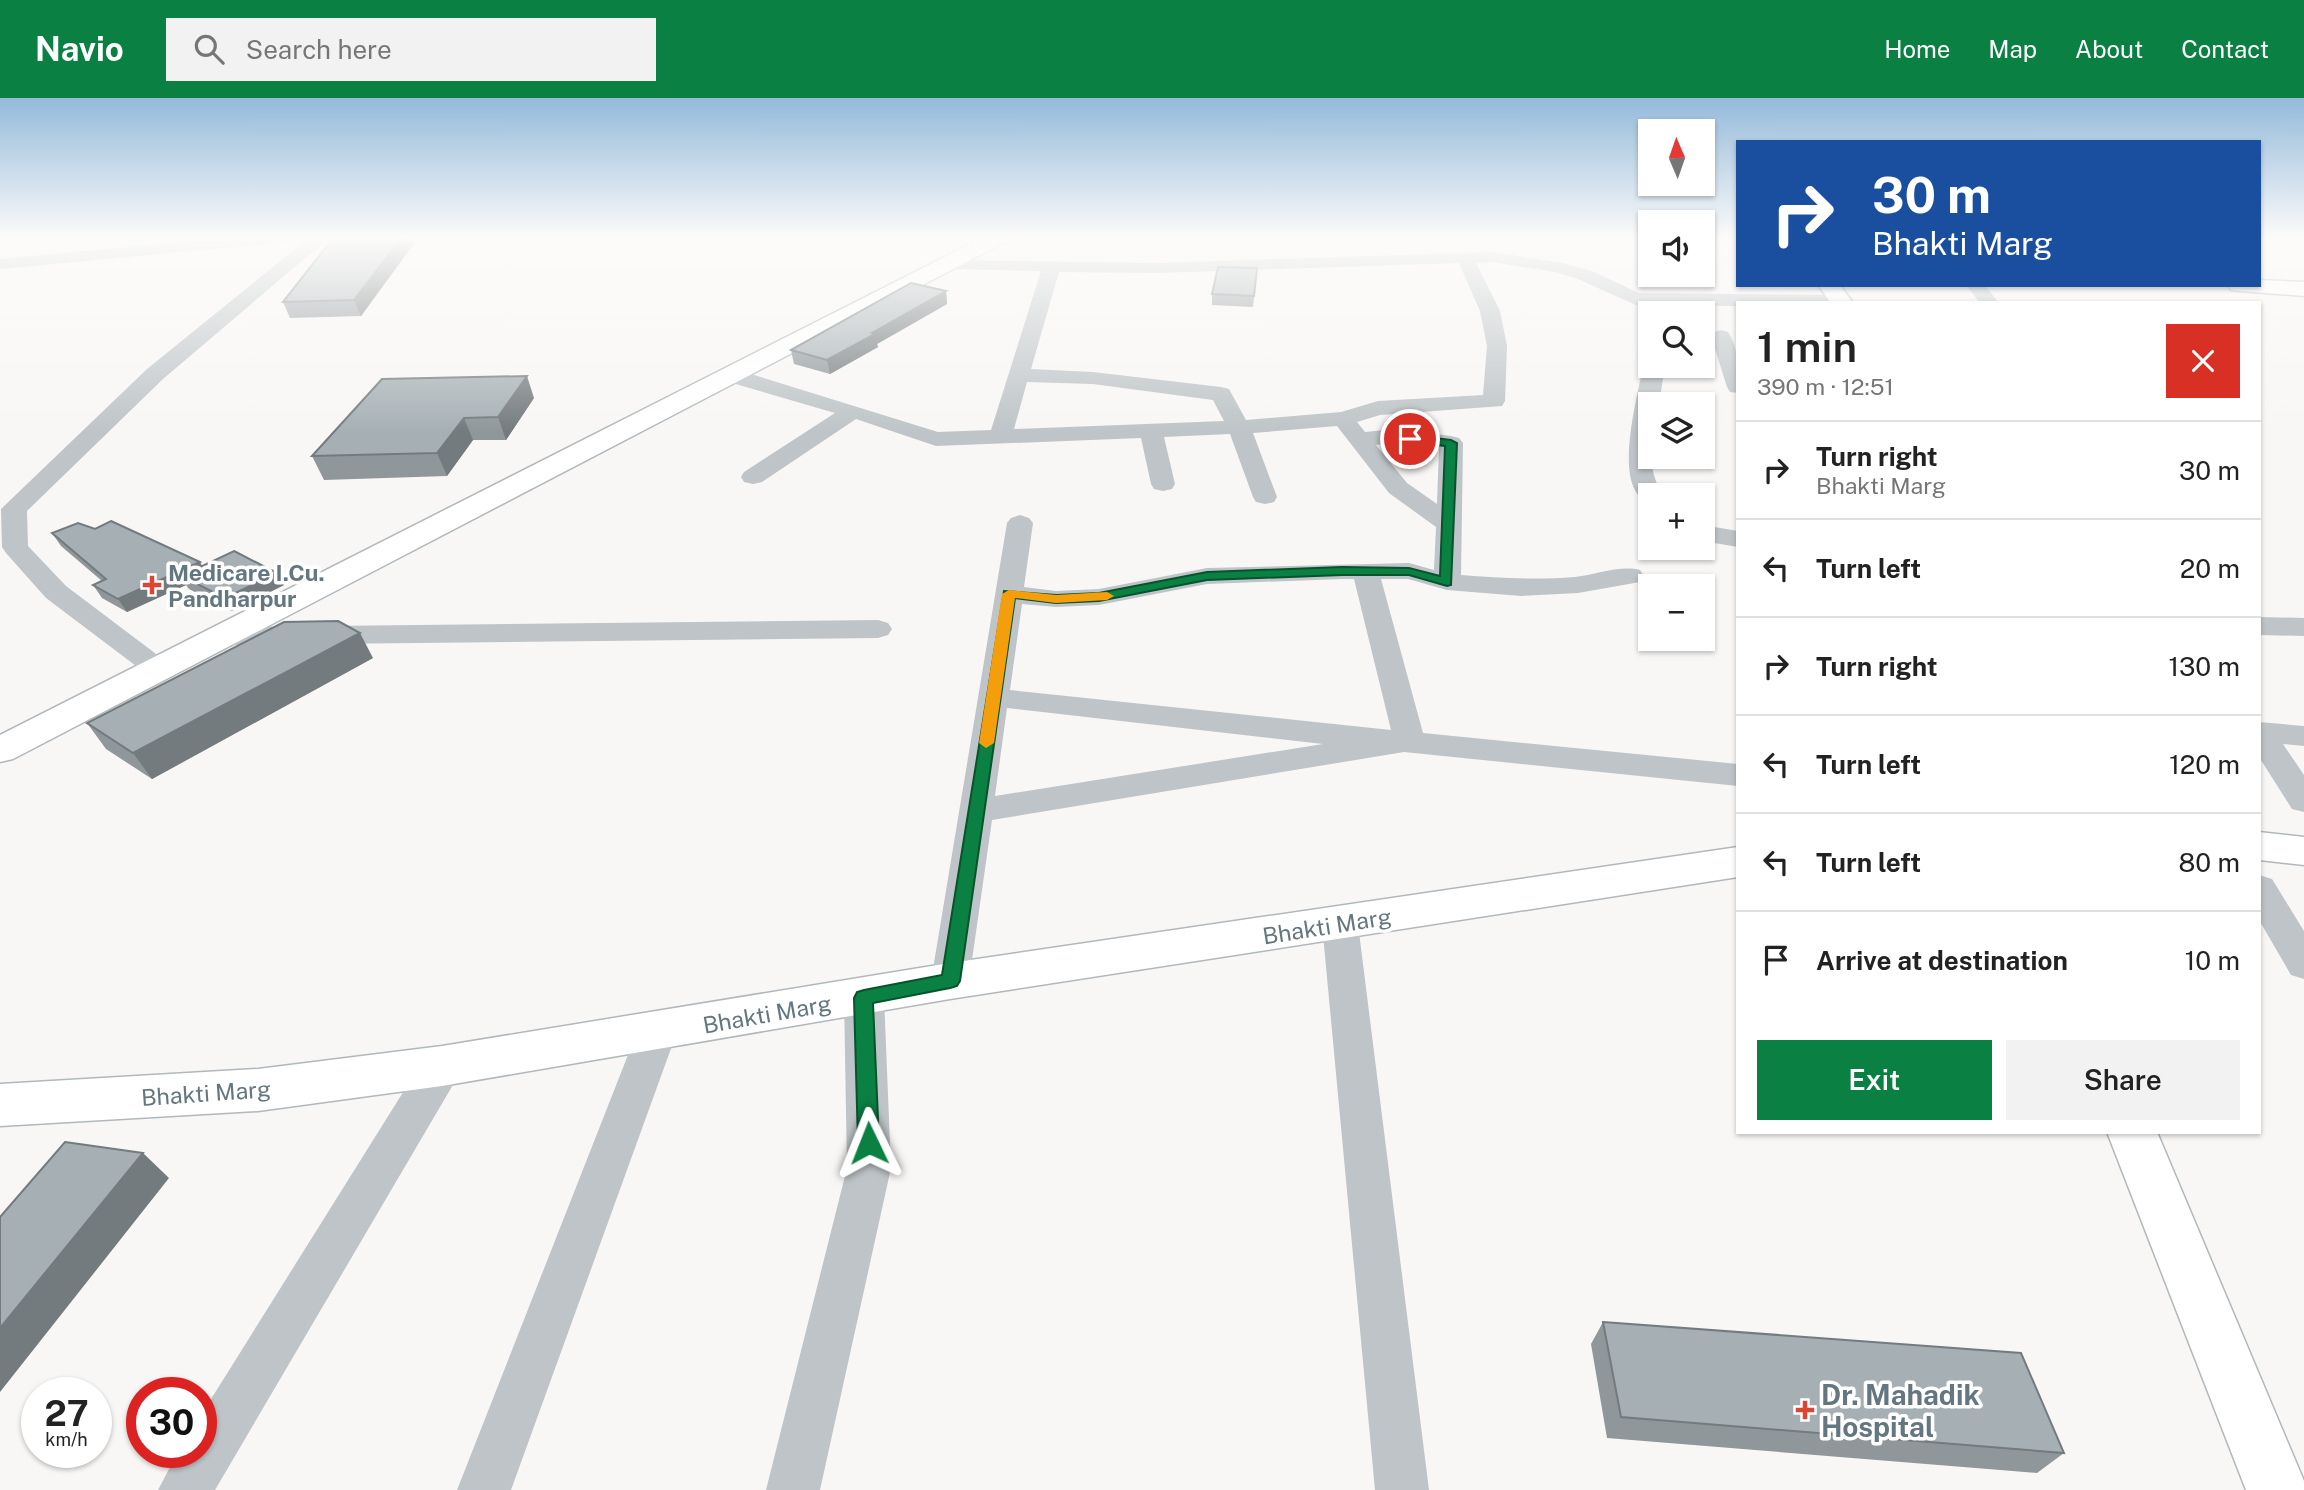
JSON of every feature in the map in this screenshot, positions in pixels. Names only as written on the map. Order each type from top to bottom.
[{"type":"main road","points":[[0,750],[874,302]]},
{"type":"main road","points":[[2261,846],[2304,851]]},
{"type":"main road","name":"Bhakti Marg","points":[[0,1105],[258,1090],[442,1066],[864,998],[950,981],[1736,862]]},
{"type":"main road","points":[[2133,1134],[2277,1490]]},
{"type":"street","points":[[158,669],[56,592],[15,547],[14,509],[155,374],[242,302]]},
{"type":"street","points":[[1000,437],[1040,302]]},
{"type":"street","points":[[730,376],[853,411],[936,439],[1239,427],[1343,419],[1378,408],[1494,401],[1497,346],[1486,302]]},
{"type":"street","points":[[1721,336],[1736,381]]},
{"type":"street","points":[[1018,374],[1093,378],[1221,394],[1239,427],[1265,497]]},
{"type":"street","points":[[1643,483],[1640,454],[1652,378]]},
{"type":"street","points":[[753,477],[853,411]]},
{"type":"street","points":[[1343,419],[1398,488],[1450,525]]},
{"type":"street","points":[[1151,431],[1163,484]]},
{"type":"street","points":[[1359,440],[1394,436],[1451,443],[1447,582]]},
{"type":"street","points":[[950,981],[1020,523]]},
{"type":"street","points":[[1715,535],[1736,539]]},
{"type":"street","points":[[1009,594],[1056,599],[1099,597],[1207,576],[1365,571],[1409,571],[1447,582],[1521,588],[1578,585],[1630,576]]},
{"type":"street","points":[[1365,571],[1409,741]]},
{"type":"street","points":[[2261,625],[2304,627]]},
{"type":"street","points":[[222,636],[878,629]]},
{"type":"street","points":[[993,697],[1142,718],[1409,741],[1736,775]]},
{"type":"street","points":[[2261,732],[2304,736]]},
{"type":"street","points":[[2261,735],[2304,801]]},
{"type":"street","points":[[976,811],[1409,741]]},
{"type":"street","points":[[2261,891],[2304,964]]},
{"type":"street","points":[[1340,924],[1402,1490]]},
{"type":"street","points":[[793,1490],[869,1168],[864,998]]},
{"type":"street","points":[[484,1490],[657,1032]]},
{"type":"street","points":[[185,1490],[442,1066]]},
{"type":"building","points":[[877,302],[927,302],[827,360],[791,350]]},
{"type":"building","points":[[527,376],[498,417],[464,418],[437,453],[312,456],[382,379]]},
{"type":"building","points":[[111,521],[200,562],[118,599],[93,585],[106,579],[52,533],[78,523],[95,529]]},
{"type":"building","points":[[234,551],[277,573],[225,598],[181,576]]},
{"type":"building","points":[[338,621],[360,633],[133,753],[87,723],[284,622]]},
{"type":"building","points":[[65,1142],[143,1153],[0,1328],[0,1217]]},
{"type":"building","points":[[1603,1322],[2021,1353],[2064,1453],[1621,1417]]},
{"type":"slow traffic","points":[[986,743],[1009,594],[1056,599],[1107,596]]},
{"type":"place","name":"Medicare I.Cu. Pandharpur","points":[[152,585]]},
{"type":"place","name":"Dr. Mahadik Hospital","points":[[1805,1410]]},
{"type":"route","points":[[869,1143],[864,998],[950,981],[1009,594],[1056,599],[1099,597],[1207,576],[1342,571],[1409,571],[1447,582],[1452,486],[1451,443],[1410,439]]}]
